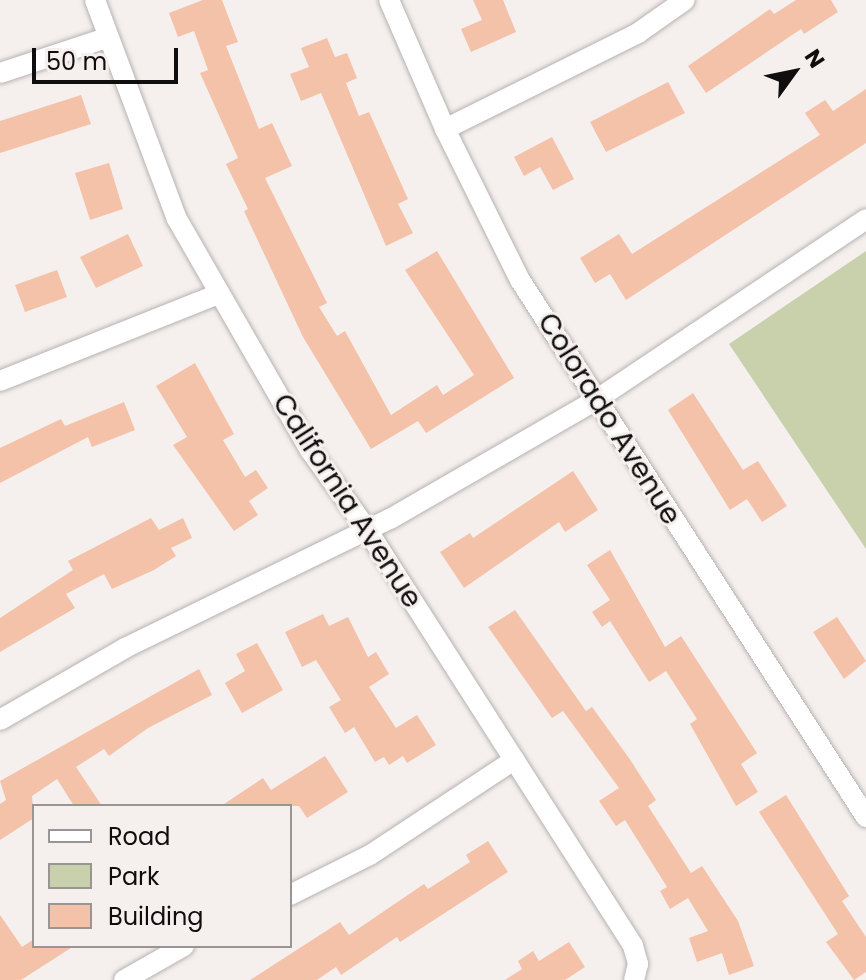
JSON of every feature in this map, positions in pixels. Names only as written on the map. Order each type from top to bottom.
[{"type":"street","name":"California Avenue","points":[[95,0],[106,38],[177,219],[310,450],[366,528],[633,946],[638,964],[634,980]]},
{"type":"street","name":"Colorado Avenue","points":[[389,0],[445,129],[520,280],[866,817]]},
{"type":"street","points":[[445,129],[638,33],[685,0]]},
{"type":"street","points":[[0,73],[106,38]]},
{"type":"street","points":[[0,720],[125,648],[366,528],[596,400],[866,219]]},
{"type":"street","points":[[0,381],[219,294]]},
{"type":"street","points":[[292,894],[370,855],[514,760]]},
{"type":"street","points":[[124,980],[180,948]]},
{"type":"green space","points":[[866,251],[866,549],[729,344]]},
{"type":"building","points":[[203,0],[222,0],[238,42],[226,46],[259,129],[272,123],[292,166],[265,178],[327,303],[319,307],[337,336],[345,331],[391,415],[437,385],[443,395],[474,375],[405,270],[437,251],[514,378],[426,433],[418,421],[371,449],[303,337],[244,211],[248,209],[226,164],[238,158],[200,73],[208,70],[194,31],[178,37],[169,13]]},
{"type":"building","points":[[473,0],[503,0],[516,32],[471,52],[461,29],[482,20]]},
{"type":"building","points":[[796,0],[831,0],[838,12],[804,34],[801,29],[706,93],[688,66],[770,9],[774,14]]},
{"type":"building","points":[[327,38],[335,57],[347,53],[357,78],[346,83],[359,116],[369,112],[408,199],[398,204],[413,233],[386,246],[321,93],[301,101],[290,74],[309,67],[301,48]]},
{"type":"building","points":[[668,82],[685,113],[606,152],[590,122]]},
{"type":"building","points":[[866,89],[866,143],[626,300],[610,274],[595,283],[580,258],[619,234],[632,254],[820,135],[805,113],[825,100],[833,111]]},
{"type":"building","points":[[81,95],[91,124],[0,153],[0,121]]},
{"type":"building","points":[[552,137],[574,179],[553,190],[540,167],[524,176],[514,157]]},
{"type":"building","points":[[109,163],[123,209],[90,220],[75,173]]},
{"type":"building","points":[[128,234],[143,266],[96,288],[80,257]]},
{"type":"building","points":[[57,270],[67,297],[25,312],[15,285]]},
{"type":"building","points":[[195,363],[234,434],[223,440],[245,477],[256,470],[268,488],[249,501],[258,515],[234,531],[173,445],[187,437],[156,386]]},
{"type":"building","points":[[693,393],[743,470],[758,461],[787,506],[762,522],[747,499],[730,510],[668,410]]},
{"type":"building","points":[[124,402],[135,430],[92,447],[88,437],[0,483],[0,448],[61,419],[65,426]]},
{"type":"building","points":[[573,471],[598,510],[565,532],[559,522],[464,588],[440,552],[470,533],[473,538]]},
{"type":"building","points":[[151,518],[159,530],[183,518],[192,538],[171,548],[176,556],[112,589],[104,574],[66,594],[75,608],[0,652],[0,618],[73,570],[68,561]]},
{"type":"building","points":[[610,550],[665,647],[681,636],[757,753],[741,764],[758,792],[736,806],[690,724],[697,719],[666,671],[649,682],[610,621],[602,627],[592,612],[610,600],[587,565]]},
{"type":"building","points":[[515,610],[586,711],[592,707],[629,758],[656,800],[648,806],[691,873],[702,866],[738,921],[754,966],[729,975],[722,953],[697,962],[689,938],[708,931],[688,898],[670,909],[660,891],[667,887],[625,820],[616,826],[599,801],[619,788],[563,711],[552,718],[488,627]]},
{"type":"building","points":[[323,614],[329,626],[348,617],[368,657],[376,652],[389,674],[369,687],[396,728],[417,715],[436,745],[407,763],[403,756],[389,765],[384,757],[375,762],[354,727],[345,733],[329,707],[341,700],[316,660],[302,667],[285,632]]},
{"type":"building","points":[[837,617],[866,661],[844,679],[813,632]]},
{"type":"building","points":[[257,643],[283,690],[242,713],[225,683],[245,671],[236,654]]},
{"type":"building","points":[[199,669],[212,695],[148,728],[109,756],[104,749],[76,767],[101,804],[73,804],[57,779],[32,796],[32,819],[0,840],[0,804],[6,800],[0,781]]},
{"type":"building","points":[[325,756],[348,792],[307,818],[299,806],[292,804],[224,804],[263,778],[271,790]]},
{"type":"building","points":[[786,795],[849,896],[842,901],[866,937],[866,972],[854,980],[826,942],[838,934],[759,812]]},
{"type":"building","points":[[488,841],[508,872],[400,942],[397,937],[341,975],[336,967],[317,980],[250,980],[340,922],[349,935],[424,884],[428,889],[470,862],[466,855]]},
{"type":"building","points":[[0,915],[22,947],[32,940],[32,948],[71,948],[21,980],[0,980]]},
{"type":"building","points":[[569,942],[585,967],[565,980],[505,980],[522,969],[518,961],[533,951],[539,961]]}]
